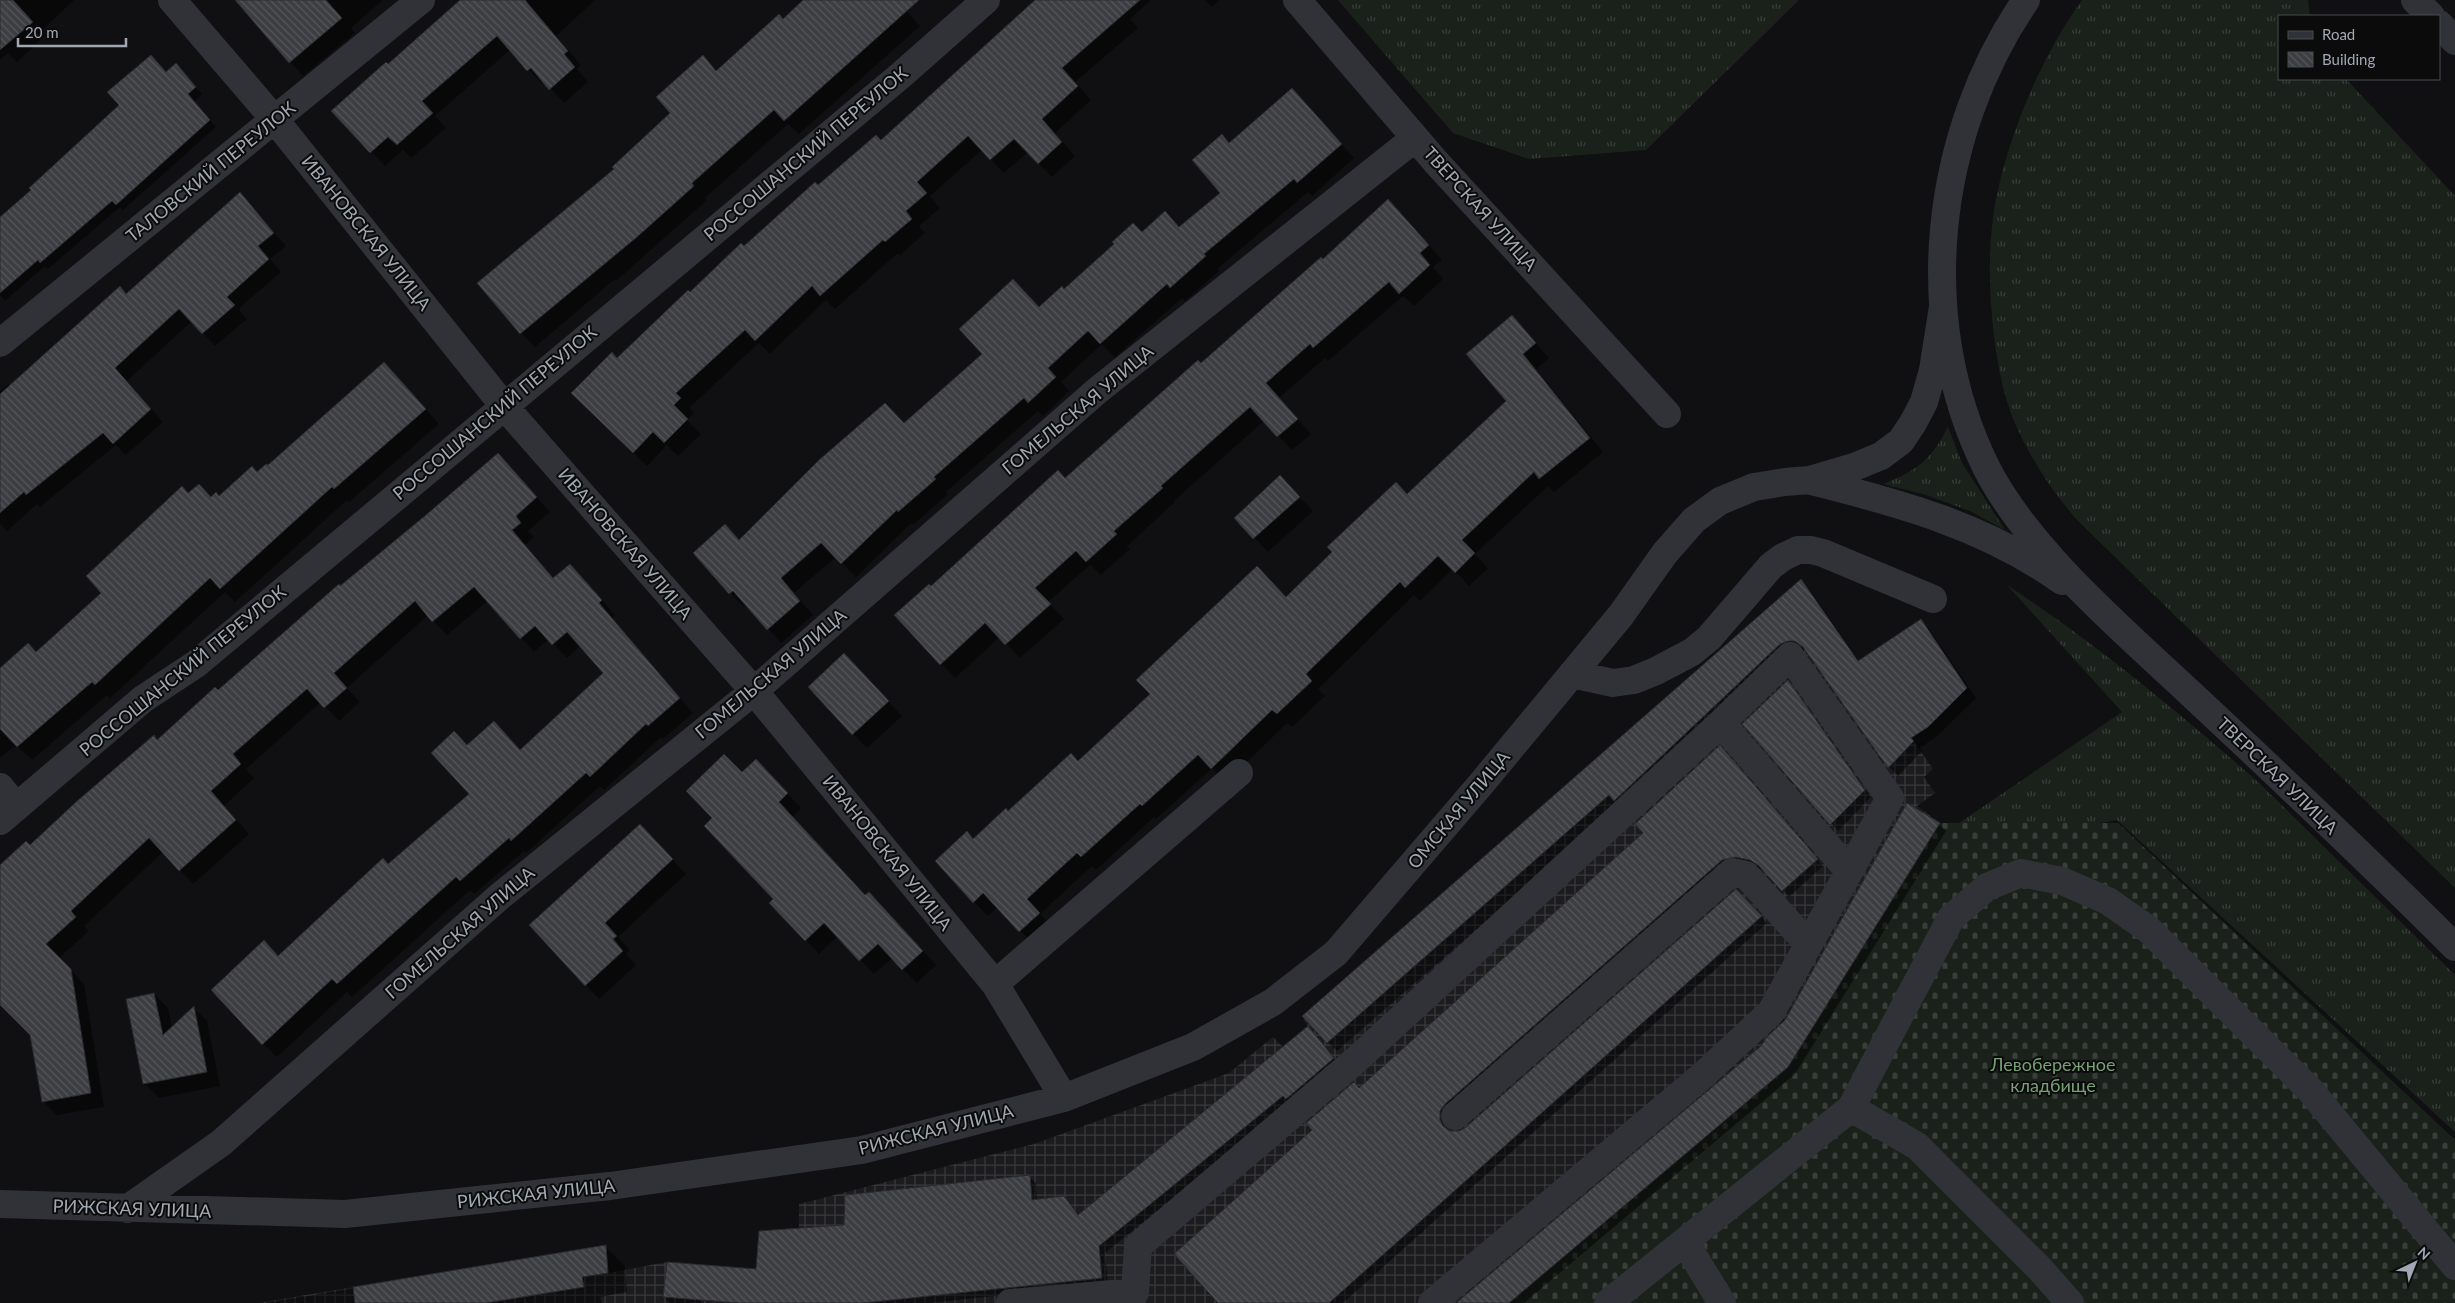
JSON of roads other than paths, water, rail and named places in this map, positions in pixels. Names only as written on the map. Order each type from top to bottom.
[{"type":"street","name":"ИВАНОВСКАЯ УЛИЦА","points":[[172,0],[275,120],[504,406],[754,691],[995,984],[1064,1098]]},
{"type":"street","name":"ТАЛОВСКИЙ ПЕРЕУЛОК","points":[[0,343],[421,0]]},
{"type":"street","name":"РОССОШАНСКИЙ ПЕРЕУЛОК","points":[[5,805],[143,700],[196,664],[892,82],[986,0]]},
{"type":"street","name":"ТВЕРСКАЯ УЛИЦА","points":[[1297,0],[1415,138],[1667,414]]},
{"type":"street","points":[[2026,0],[2005,34],[1986,73],[1961,137],[1951,180],[1942,242],[1943,307],[1956,379],[1965,412],[1986,467],[2033,535],[2098,606]]},
{"type":"street","points":[[2415,0],[2430,15]]},
{"type":"street","points":[[2440,25],[2455,41]]},
{"type":"street","name":"ГОМЕЛЬСКАЯ УЛИЦА","points":[[127,1209],[220,1142],[499,898],[754,691],[1098,390],[1415,138]]},
{"type":"street","points":[[1810,480],[1854,467],[1881,456],[1901,441],[1914,423],[1924,402],[1933,370],[1943,307]]},
{"type":"street","points":[[1810,480],[1901,504],[1967,528],[2057,577],[2098,606]]},
{"type":"street","name":"ОМСКАЯ УЛИЦА","points":[[1064,1098],[1193,1047],[1274,1002],[1336,953],[1482,784],[1621,615],[1665,553],[1694,520],[1720,501],[1754,488],[1810,480]]},
{"type":"street","points":[[1572,674],[1613,683],[1634,680],[1673,663],[1709,638],[1771,566],[1798,550],[1811,550],[1823,553],[1933,599]]},
{"type":"street","name":"ТВЕРСКАЯ УЛИЦА","points":[[2098,606],[2455,947]]},
{"type":"street","points":[[1010,1303],[1144,1297],[1138,1246],[1356,1060],[1721,723],[1790,656],[1890,798],[1771,1012],[1702,1076],[1432,1303]]},
{"type":"street","points":[[1721,723],[1849,871]]},
{"type":"street","points":[[995,984],[1239,773]]},
{"type":"street","points":[[1455,1116],[1732,872],[1746,875],[1808,944]]},
{"type":"street","points":[[1608,1303],[1851,1108],[1951,918],[1987,886],[2021,873],[2062,881],[2108,901],[2148,929],[2310,1090],[2455,1266]]},
{"type":"street","name":"РИЖСКАЯ УЛИЦА","points":[[0,1204],[345,1214],[610,1186],[862,1150],[1064,1098]]},
{"type":"street","points":[[1851,1108],[1917,1146],[2040,1269],[2070,1303]]},
{"type":"street","points":[[1685,1242],[1722,1303]]},
{"type":"park label","name":"Левобережное кладбище","points":[[2053,1075]]}]
